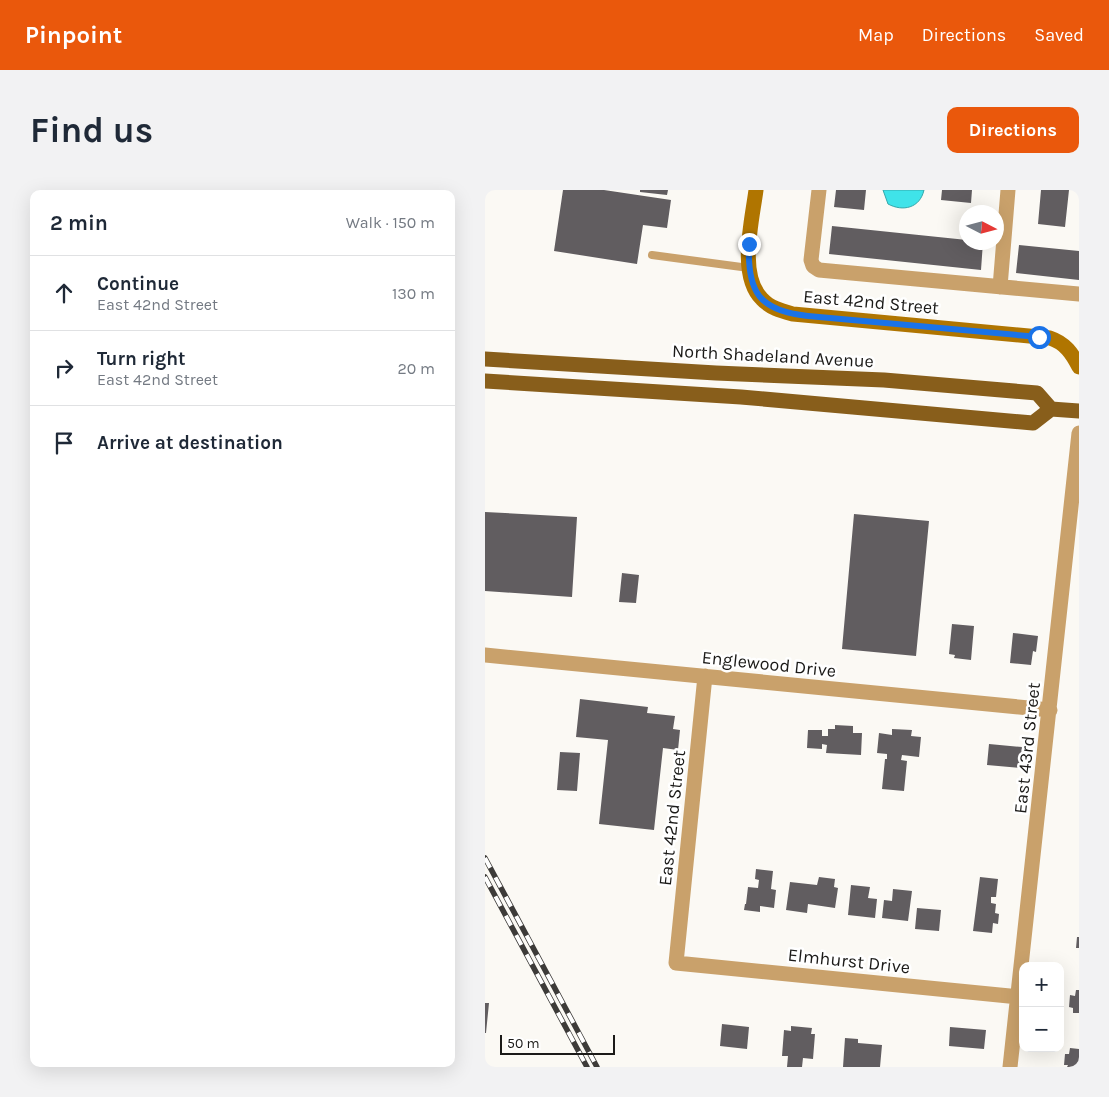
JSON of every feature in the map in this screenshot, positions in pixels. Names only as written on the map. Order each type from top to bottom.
[{"type":"main road","name":"North Shadeland Avenue","points":[[485,359],[716,373],[893,381],[998,390],[1037,394],[1051,409]]},
{"type":"main road","points":[[485,380],[741,396],[1033,423],[1051,409],[1079,411]]},
{"type":"street","name":"East 42nd Street","points":[[756,190],[749,244],[749,268],[751,280],[761,298],[769,305],[784,312],[808,316],[1050,338],[1060,341],[1067,347],[1079,367]]},
{"type":"street","name":"East 42nd Street","points":[[819,190],[811,260],[813,266],[817,269],[1000,287]]},
{"type":"street","points":[[1008,190],[1000,287],[1079,294]]},
{"type":"street","name":"East 43rd Street","points":[[1023,962],[1079,433]]},
{"type":"street","name":"Englewood Drive","points":[[485,655],[1050,710]]},
{"type":"street","name":"East 42nd Street","points":[[676,963],[705,676]]},
{"type":"street","name":"Elmhurst Drive","points":[[676,963],[1019,997]]},
{"type":"street","name":"East 43rd Street","points":[[1010,1067],[1019,997]]},
{"type":"lane","points":[[652,255],[749,268]]},
{"type":"water","points":[[883,190],[924,190],[919,201],[915,204],[910,207],[899,208],[888,204]]},
{"type":"building","points":[[563,190],[604,190],[671,200],[667,228],[643,225],[637,264],[554,251]]},
{"type":"building","points":[[640,190],[668,190],[667,195],[640,192]]},
{"type":"building","points":[[836,190],[866,190],[864,210],[834,207]]},
{"type":"building","points":[[942,190],[972,190],[971,203],[941,200]]},
{"type":"building","points":[[1041,190],[1069,190],[1065,227],[1038,224]]},
{"type":"building","points":[[832,226],[959,239],[959,250],[982,250],[981,270],[829,254]]},
{"type":"building","points":[[1019,245],[1079,251],[1079,280],[1016,273]]},
{"type":"building","points":[[485,512],[577,517],[572,597],[485,591]]},
{"type":"building","points":[[854,514],[929,521],[916,656],[842,649]]},
{"type":"building","points":[[622,573],[639,575],[636,603],[619,602]]},
{"type":"building","points":[[952,624],[974,626],[971,660],[954,658],[955,655],[949,654]]},
{"type":"building","points":[[1013,633],[1038,636],[1036,652],[1033,651],[1031,665],[1010,663]]},
{"type":"building","points":[[580,699],[648,707],[647,713],[675,716],[673,729],[680,730],[678,750],[663,748],[654,830],[599,824],[608,740],[576,737]]},
{"type":"building","points":[[835,725],[853,726],[853,733],[862,733],[861,755],[826,753],[827,745],[822,744],[822,749],[807,748],[808,730],[822,730],[822,736],[828,736],[828,729],[835,729]]},
{"type":"building","points":[[892,729],[912,730],[911,736],[921,737],[919,757],[902,755],[901,760],[907,761],[904,791],[882,789],[887,754],[877,753],[879,733],[892,735]]},
{"type":"building","points":[[989,744],[1022,747],[1020,768],[987,765]]},
{"type":"building","points":[[560,752],[580,753],[577,791],[557,790]]},
{"type":"building","points":[[756,869],[773,871],[771,889],[776,890],[774,908],[760,906],[760,912],[744,910],[748,887],[758,888],[759,880],[755,879]]},
{"type":"building","points":[[819,877],[835,879],[834,887],[838,888],[835,908],[808,904],[807,913],[786,910],[790,882],[817,885]]},
{"type":"building","points":[[980,877],[998,879],[996,897],[991,897],[991,903],[996,904],[995,913],[999,914],[998,924],[993,923],[992,933],[973,931]]},
{"type":"building","points":[[851,885],[870,887],[868,898],[877,899],[875,918],[848,915]]},
{"type":"building","points":[[893,889],[912,891],[908,921],[882,918],[884,900],[892,901]]},
{"type":"building","points":[[917,908],[941,910],[939,931],[915,929]]},
{"type":"building","points":[[1077,937],[1079,937],[1079,948],[1076,948]]},
{"type":"building","points":[[1076,990],[1079,990],[1079,1013],[1073,1013],[1073,1008],[1069,1007],[1070,995],[1075,996]]},
{"type":"building","points":[[485,1003],[489,1003],[486,1033],[485,1033]]},
{"type":"building","points":[[722,1024],[749,1027],[747,1049],[720,1046]]},
{"type":"building","points":[[791,1026],[812,1028],[811,1034],[815,1034],[813,1059],[803,1058],[802,1067],[787,1067],[788,1056],[782,1056],[784,1030],[791,1031]]},
{"type":"building","points":[[950,1027],[986,1030],[984,1049],[949,1046]]},
{"type":"building","points":[[845,1038],[858,1039],[858,1043],[882,1045],[880,1067],[843,1067]]},
{"type":"building","points":[[1070,1048],[1079,1049],[1079,1067],[1067,1067],[1068,1065],[1064,1065],[1065,1054],[1069,1054]]},
{"type":"railway","points":[[485,858],[597,1067]]},
{"type":"railway","points":[[485,877],[587,1067]]},
{"type":"route","points":[[749,244],[749,272],[754,288],[769,305],[784,312],[808,316],[1039,337]]}]
